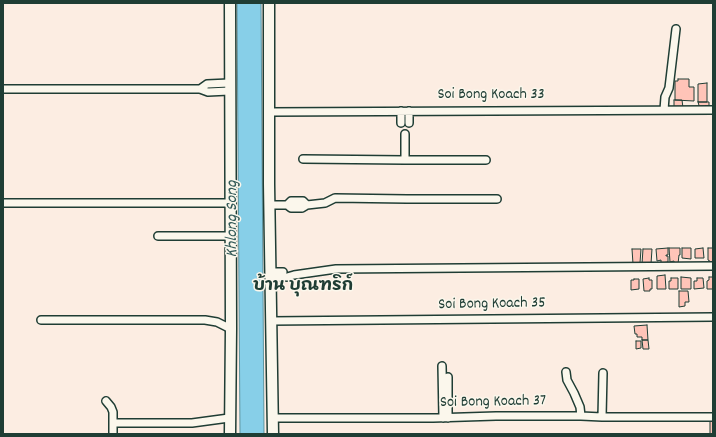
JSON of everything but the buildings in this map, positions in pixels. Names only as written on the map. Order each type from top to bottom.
[{"type":"street","points":[[230,3],[230,434]]},
{"type":"street","points":[[269,3],[269,205],[273,434]]},
{"type":"street","points":[[664,110],[665,97],[669,88],[676,28]]},
{"type":"street","points":[[3,89],[200,89],[207,84],[229,87]]},
{"type":"street","name":"Soi Bong Koach 33","points":[[269,112],[713,110]]},
{"type":"street","points":[[401,111],[405,128]]},
{"type":"street","points":[[405,160],[405,128],[409,111]]},
{"type":"street","points":[[303,159],[486,160]]},
{"type":"street","points":[[269,205],[287,205],[292,208],[302,208],[308,205],[324,203],[335,198],[497,199]]},
{"type":"street","points":[[3,203],[230,203]]},
{"type":"street","points":[[158,236],[230,236]]},
{"type":"street","points":[[270,275],[287,275],[336,269],[713,266]]},
{"type":"street","name":"Soi Bong Koach 35","points":[[271,321],[713,317]]},
{"type":"street","points":[[41,320],[205,320],[217,322],[231,329]]},
{"type":"street","points":[[442,366],[446,418]]},
{"type":"street","points":[[566,372],[567,380],[580,407],[581,416]]},
{"type":"street","points":[[602,418],[603,373]]},
{"type":"street","points":[[446,418],[448,377]]},
{"type":"street","points":[[106,401],[111,407],[114,424],[113,434]]},
{"type":"street","name":"Soi Bong Koach 37","points":[[272,418],[581,416],[602,418],[713,416]]},
{"type":"street","points":[[114,424],[192,423],[229,418]]},
{"type":"water","points":[[237,3],[261,3],[264,434],[240,434]]},
{"type":"district","name":"บ้าน บุณฑริก์","points":[[303,288]]},
{"type":"water label","name":"Khlong Song","points":[[234,219]]}]
